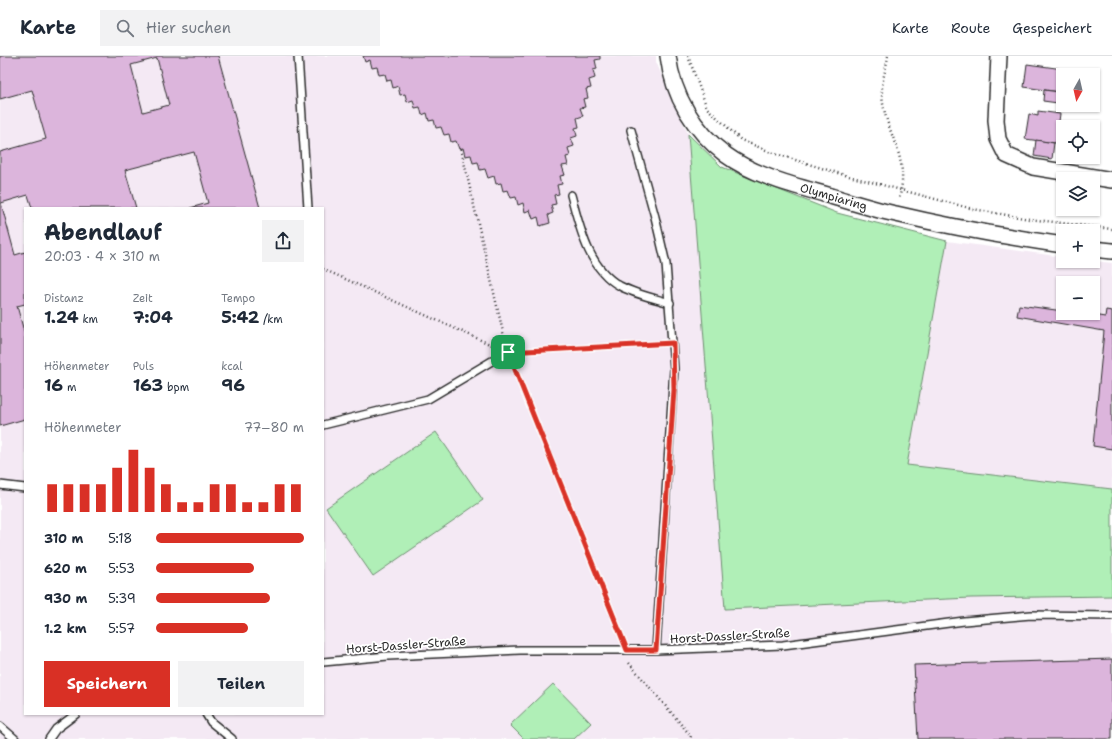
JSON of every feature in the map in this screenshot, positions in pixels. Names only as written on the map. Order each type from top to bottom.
[{"type":"street","name":"Olympiaring","points":[[668,56],[674,84],[683,106],[710,142],[728,156],[754,170],[800,187],[894,214],[1056,244]]},
{"type":"street","points":[[999,56],[996,120],[998,138],[1006,155],[1033,167],[1112,180]]},
{"type":"street","points":[[1100,249],[1112,251]]},
{"type":"lane","points":[[298,56],[308,207]]},
{"type":"lane","points":[[631,130],[661,237],[666,264],[673,343],[674,390],[656,650]]},
{"type":"lane","points":[[571,195],[583,239],[596,263],[606,275],[619,285],[632,291],[670,303]]},
{"type":"lane","points":[[324,425],[428,399],[508,352]]},
{"type":"lane","points":[[0,485],[24,488]]},
{"type":"lane","name":"Horst-Dassler-Straße","points":[[324,662],[402,655],[520,650],[656,650],[806,643],[964,621],[1031,615],[1112,616]]},
{"type":"lane","points":[[49,739],[56,729],[75,715]]},
{"type":"lane","points":[[207,715],[211,722],[232,739]]},
{"type":"lane","points":[[0,726],[15,739]]},
{"type":"path","points":[[688,56],[707,108],[741,140],[776,154],[973,208],[1008,215],[1112,229]]},
{"type":"path","points":[[888,56],[882,95],[887,120],[900,154],[903,174],[901,189],[894,214]]},
{"type":"path","points":[[461,149],[508,352],[627,650]]},
{"type":"path","points":[[324,269],[508,352],[673,343]]},
{"type":"path","points":[[618,650],[692,738]]},
{"type":"shaded area","points":[[0,56],[656,56],[656,62],[688,134],[725,609],[971,598],[1112,596],[1112,739],[0,739]]},
{"type":"shaded area","points":[[947,241],[1056,256],[1056,268],[1100,268],[1100,262],[1112,263],[1112,489],[907,465]]},
{"type":"green space","points":[[688,134],[722,167],[837,213],[947,241],[907,465],[1112,489],[1112,596],[971,598],[725,609]]},
{"type":"green space","points":[[436,432],[483,500],[373,576],[326,508]]},
{"type":"green space","points":[[553,684],[591,723],[574,739],[524,739],[510,725]]},
{"type":"building","points":[[0,56],[218,56],[260,207],[194,207],[208,203],[194,152],[125,170],[136,207],[32,207],[28,195],[1,203],[15,255],[24,252],[24,304],[17,306],[24,331],[24,419],[0,426],[0,152],[46,139],[32,90],[0,99]],"holes":[[[157,58],[169,105],[143,112],[131,65]]]},
{"type":"building","points":[[363,56],[600,56],[600,59],[595,60],[597,69],[593,70],[595,78],[589,80],[591,88],[586,89],[588,98],[583,99],[585,107],[580,108],[583,116],[577,118],[579,127],[575,128],[577,136],[571,138],[574,146],[568,148],[570,156],[566,157],[568,165],[562,166],[565,175],[560,176],[562,184],[557,185],[559,194],[554,195],[556,204],[551,205],[553,213],[548,215],[550,223],[540,226],[538,217],[533,219],[530,210],[525,212],[523,203],[518,205],[516,197],[511,198],[508,190],[503,191],[501,183],[496,184],[494,176],[488,178],[485,169],[480,170],[478,162],[473,163],[471,155],[465,156],[463,148],[459,149],[456,141],[451,142],[449,134],[444,135],[441,127],[436,128],[434,120],[429,121],[427,113],[422,115],[420,107],[415,108],[413,100],[407,102],[405,94],[400,95],[398,86],[393,88],[391,80],[387,81],[385,74],[379,75],[377,67],[372,68],[370,60],[365,62]]},
{"type":"building","points":[[1027,64],[1056,68],[1056,91],[1024,87]]},
{"type":"building","points":[[1044,90],[1056,92],[1056,103],[1043,101]]},
{"type":"building","points":[[1038,111],[1060,114],[1059,120],[1056,120],[1056,143],[1025,139],[1029,114],[1038,116]]},
{"type":"building","points":[[1036,140],[1054,143],[1052,159],[1034,156]]},
{"type":"building","points":[[1019,305],[1056,310],[1056,320],[1100,320],[1100,316],[1105,317],[1106,310],[1112,311],[1112,449],[1093,446],[1104,331],[1017,316]]},
{"type":"building","points":[[1112,659],[1112,739],[918,739],[914,665]]},
{"type":"route","points":[[673,343],[674,390],[656,650],[627,650],[508,352],[673,343]]}]
